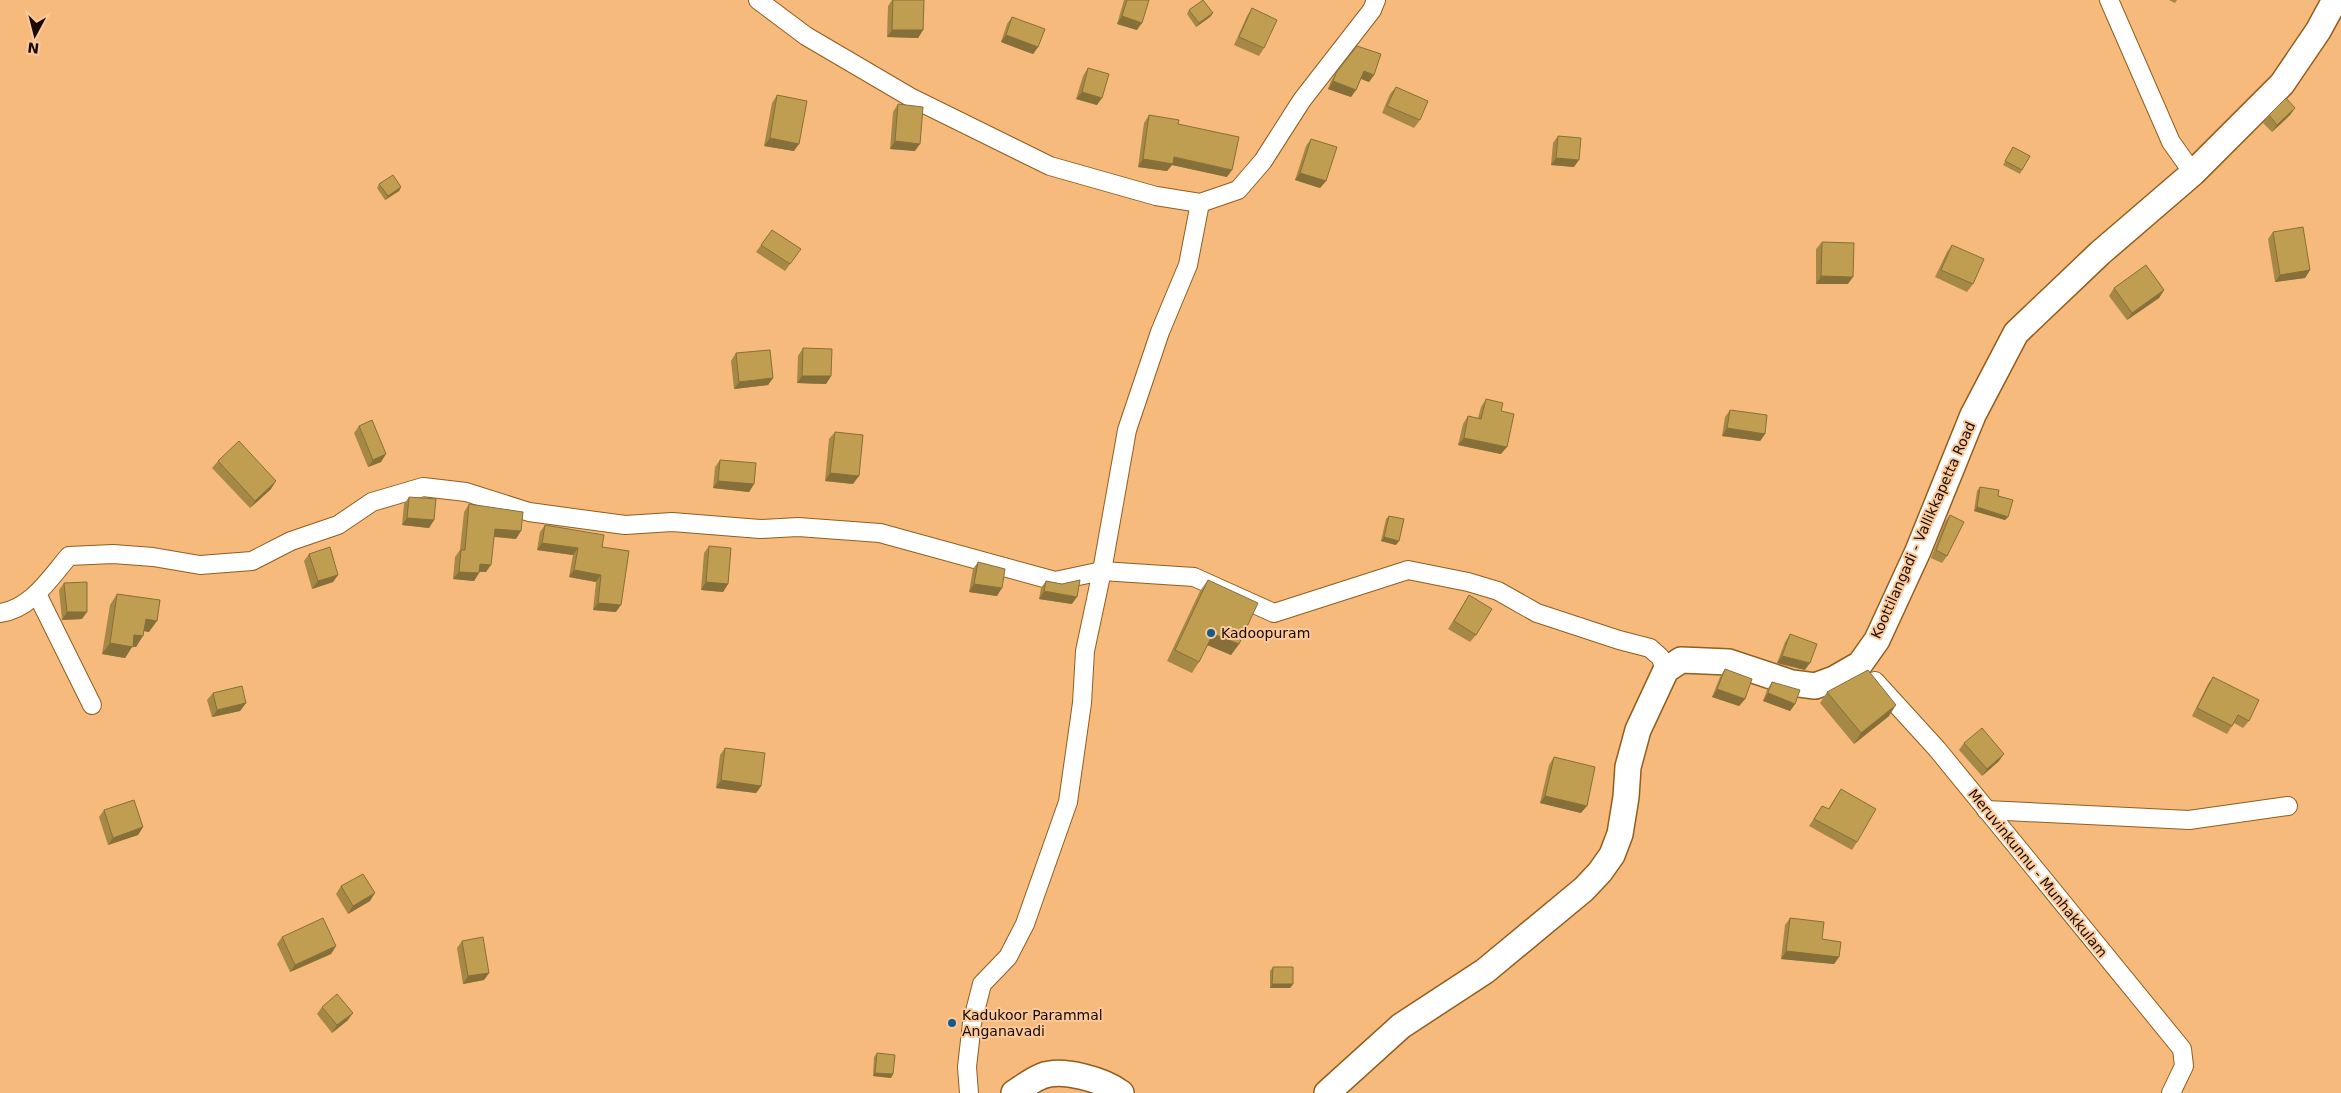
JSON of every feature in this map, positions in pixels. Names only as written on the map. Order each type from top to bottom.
[{"type":"main road","name":"Koottilangadi - Vallikkapetta Road","points":[[1666,670],[1681,660],[1729,662],[1792,683],[1815,686],[1834,680],[1860,664],[1877,640],[1918,550],[1973,415],[2016,333],[2100,253],[2193,173],[2282,84],[2318,31],[2335,0]]},
{"type":"main road","points":[[1327,1093],[1401,1026],[1485,970],[1584,889],[1600,872],[1612,855],[1620,834],[1626,797],[1628,767],[1638,730],[1666,670]]},
{"type":"main road","points":[[1014,1093],[1042,1076],[1058,1073],[1077,1076],[1114,1088],[1121,1093]]},
{"type":"street","points":[[758,0],[806,36],[910,97],[1050,166],[1156,196],[1200,203],[1238,190],[1263,161],[1302,100],[1372,10],[1376,0]]},
{"type":"street","points":[[2109,0],[2171,142],[2193,173]]},
{"type":"street","points":[[968,1093],[967,1067],[972,1023],[982,984],[1008,957],[1024,924],[1068,802],[1082,703],[1085,650],[1102,571],[1127,430],[1160,332],[1188,265],[1200,203]]},
{"type":"street","points":[[0,613],[11,612],[38,594],[69,556],[113,554],[153,557],[200,565],[252,561],[291,541],[338,525],[372,502],[423,487],[466,492],[529,512],[625,526],[672,522],[752,529],[798,527],[880,533],[1055,581],[1102,571],[1194,577],[1274,613],[1408,570],[1468,582],[1498,591],[1537,613],[1619,640],[1650,648],[1660,657],[1666,670]]},
{"type":"street","points":[[38,594],[92,705]]},
{"type":"street","name":"Meruvinkunnu - Munhakkulam","points":[[1860,664],[1938,749],[2182,1049],[2184,1066],[2171,1093]]},
{"type":"street","points":[[1986,810],[2189,820],[2288,806]]},
{"type":"building","points":[[893,0],[924,0],[923,30],[892,30]]},
{"type":"building","points":[[1127,0],[1149,0],[1142,23],[1122,16]]},
{"type":"building","points":[[1203,0],[1213,13],[1199,23],[1189,10]]},
{"type":"building","points":[[1252,8],[1277,20],[1264,48],[1239,37]]},
{"type":"building","points":[[1012,17],[1045,29],[1038,47],[1006,35]]},
{"type":"building","points":[[1357,46],[1381,54],[1374,75],[1364,71],[1356,90],[1333,81],[1336,73]]},
{"type":"building","points":[[1088,68],[1109,74],[1102,98],[1082,92]]},
{"type":"building","points":[[1396,87],[1428,101],[1420,120],[1387,106]]},
{"type":"building","points":[[777,95],[807,101],[799,144],[770,138]]},
{"type":"building","points":[[2286,98],[2295,108],[2277,125],[2269,115]]},
{"type":"building","points":[[898,104],[923,107],[920,144],[895,141]]},
{"type":"building","points":[[1149,115],[1179,120],[1178,124],[1239,137],[1232,170],[1174,157],[1173,164],[1143,159]]},
{"type":"building","points":[[1558,136],[1581,138],[1579,160],[1556,158]]},
{"type":"building","points":[[1311,139],[1337,147],[1326,181],[1300,173]]},
{"type":"building","points":[[2013,147],[2030,156],[2022,170],[2005,161]]},
{"type":"building","points":[[393,175],[401,187],[388,196],[379,184]]},
{"type":"building","points":[[2303,227],[2310,270],[2280,275],[2273,232]]},
{"type":"building","points":[[772,230],[801,249],[790,264],[761,245]]},
{"type":"building","points":[[1822,242],[1854,243],[1853,277],[1821,276]]},
{"type":"building","points":[[1952,245],[1984,259],[1973,284],[1941,270]]},
{"type":"building","points":[[2146,265],[2164,290],[2132,313],[2114,288]]},
{"type":"building","points":[[803,348],[832,349],[831,376],[802,376]]},
{"type":"building","points":[[770,350],[773,378],[739,382],[736,353]]},
{"type":"building","points":[[1486,399],[1503,403],[1501,411],[1514,414],[1507,447],[1464,438],[1468,416],[1481,419]]},
{"type":"building","points":[[1730,410],[1767,415],[1765,434],[1727,428]]},
{"type":"building","points":[[372,420],[386,454],[373,460],[359,426]]},
{"type":"building","points":[[835,432],[863,435],[859,476],[830,473]]},
{"type":"building","points":[[239,441],[276,481],[255,501],[218,461]]},
{"type":"building","points":[[720,460],[756,463],[754,484],[718,481]]},
{"type":"building","points":[[1980,487],[1999,490],[1998,496],[2013,500],[2008,517],[1977,507]]},
{"type":"building","points":[[409,497],[436,499],[434,520],[407,518]]},
{"type":"building","points":[[469,504],[523,512],[521,531],[495,529],[491,565],[480,564],[479,573],[459,572],[461,550],[465,550]]},
{"type":"building","points":[[1950,515],[1964,522],[1947,556],[1936,550]]},
{"type":"building","points":[[1389,516],[1404,519],[1399,541],[1384,537]]},
{"type":"building","points":[[545,525],[604,535],[602,547],[629,551],[621,605],[598,603],[601,575],[574,570],[578,548],[542,543]]},
{"type":"building","points":[[709,546],[731,548],[728,584],[706,582]]},
{"type":"building","points":[[330,547],[338,575],[318,581],[309,554]]},
{"type":"building","points":[[978,562],[1005,569],[1002,588],[974,584]]},
{"type":"building","points":[[1080,580],[1077,597],[1044,591],[1046,581],[1062,584]]},
{"type":"building","name":"Kadoopuram","points":[[1208,580],[1258,603],[1239,644],[1213,634],[1199,662],[1175,650]]},
{"type":"building","points":[[87,582],[87,612],[67,612],[64,583]]},
{"type":"building","points":[[117,594],[160,600],[157,621],[146,619],[143,636],[134,635],[133,647],[110,643]]},
{"type":"building","points":[[1469,595],[1492,609],[1476,635],[1454,621]]},
{"type":"building","points":[[1790,634],[1817,644],[1810,663],[1782,656]]},
{"type":"building","points":[[1725,669],[1752,679],[1745,699],[1717,689]]},
{"type":"building","points":[[1868,670],[1896,705],[1861,733],[1827,692]]},
{"type":"building","points":[[2213,677],[2259,700],[2249,721],[2238,715],[2232,726],[2197,708]]},
{"type":"building","points":[[1772,682],[1800,690],[1795,704],[1768,693]]},
{"type":"building","points":[[242,686],[246,703],[217,710],[213,693]]},
{"type":"building","points":[[1982,728],[2004,754],[1987,769],[1964,743]]},
{"type":"building","points":[[725,748],[765,753],[761,786],[721,780]]},
{"type":"building","points":[[1554,757],[1595,767],[1587,806],[1545,796]]},
{"type":"building","points":[[1841,789],[1876,809],[1857,842],[1814,819],[1822,806],[1829,809]]},
{"type":"building","points":[[134,800],[143,827],[113,838],[104,810]]},
{"type":"building","points":[[363,874],[375,893],[353,906],[341,886]]},
{"type":"building","points":[[323,918],[336,946],[295,965],[282,937]]},
{"type":"building","points":[[1790,918],[1824,922],[1822,939],[1841,942],[1839,957],[1786,951]]},
{"type":"building","points":[[483,937],[489,973],[468,976],[462,941]]},
{"type":"building","points":[[1273,967],[1293,967],[1293,984],[1272,984]]},
{"type":"building","points":[[337,994],[353,1013],[337,1025],[322,1007]]},
{"type":"building","points":[[877,1053],[895,1055],[893,1074],[875,1073]]},
{"type":"place","name":"Kadoopuram","points":[[1211,633]]},
{"type":"place","name":"Kadukoor Parammal Anganavadi","points":[[952,1023]]}]
